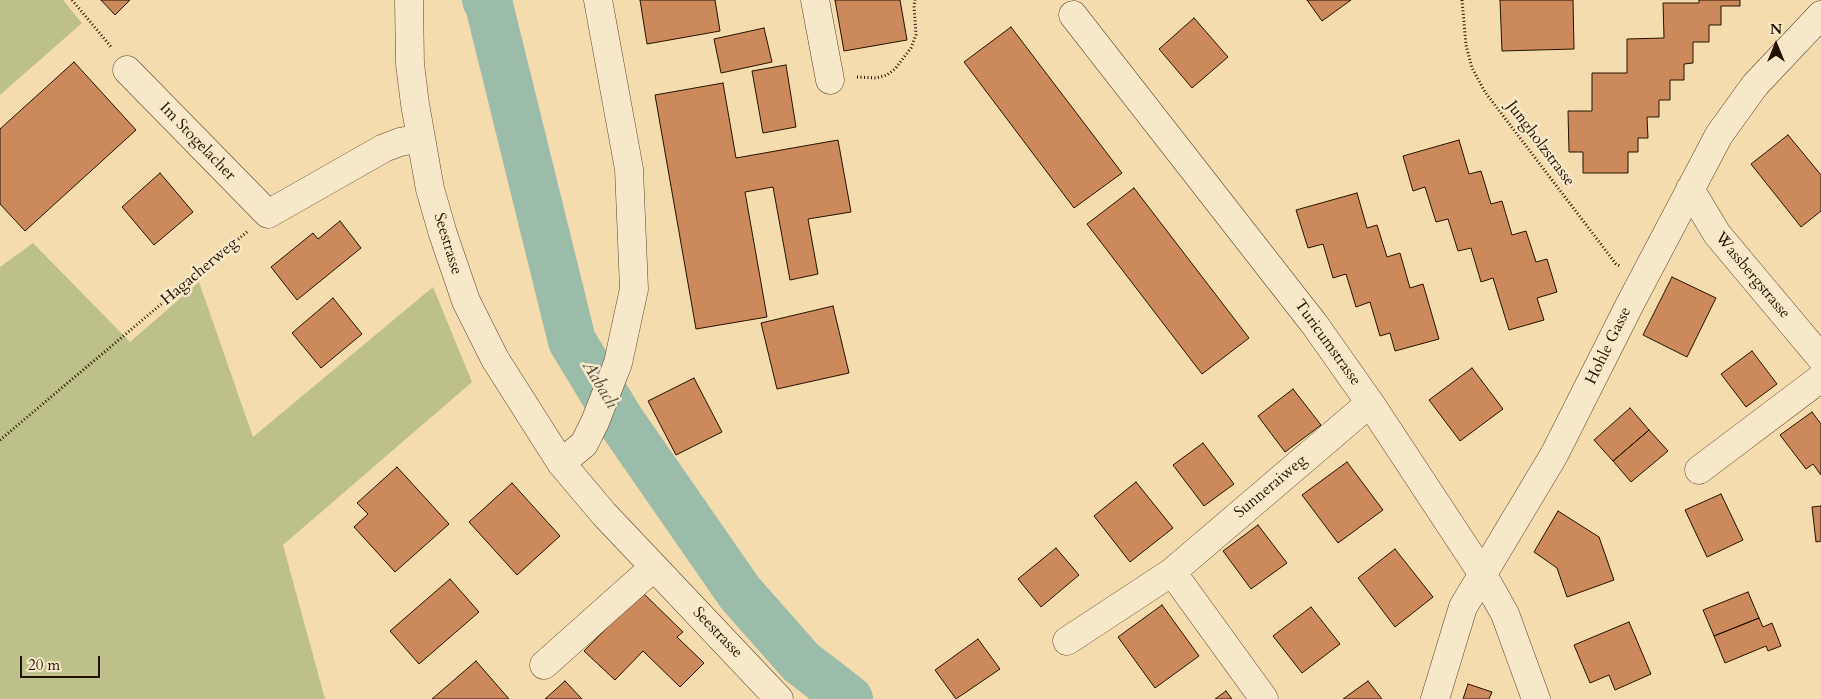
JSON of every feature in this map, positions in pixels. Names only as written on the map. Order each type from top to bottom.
[{"type":"street","name":"Seestrasse","points":[[408,0],[410,64],[430,188],[442,234],[466,301],[496,359],[561,463],[604,514],[779,699]]},
{"type":"street","points":[[561,463],[584,444],[595,422],[618,363],[634,288],[629,169],[598,0]]},
{"type":"street","points":[[815,0],[830,80]]},
{"type":"street","name":"Hohle Gasse","points":[[1435,699],[1463,607],[1554,455],[1642,280],[1719,135],[1755,85],[1821,15]]},
{"type":"street","name":"Turicumstrasse","points":[[1073,16],[1315,325],[1370,403],[1482,573],[1505,614],[1536,699]]},
{"type":"street","name":"Im Stogelacher","points":[[127,70],[268,214]]},
{"type":"street","points":[[268,214],[384,148],[400,142],[421,138]]},
{"type":"street","name":"Wassbergstrasse","points":[[1690,189],[1717,234],[1821,358]]},
{"type":"street","points":[[1699,470],[1821,378]]},
{"type":"street","name":"Sunneraiweg","points":[[1067,641],[1172,572],[1370,403]]},
{"type":"street","points":[[544,665],[654,567]]},
{"type":"street","points":[[1172,572],[1264,699]]},
{"type":"path","points":[[72,0],[106,39],[127,70]]},
{"type":"path","points":[[830,80],[844,76],[876,78],[887,75],[895,70],[912,48],[916,35],[915,0]]},
{"type":"path","name":"Jungholzstrasse","points":[[1462,0],[1466,45],[1472,68],[1485,92],[1616,264],[1642,280]]},
{"type":"path","name":"Hagacherweg","points":[[0,440],[268,214]]},
{"type":"green space","points":[[0,0],[63,0],[82,23],[0,95]]},
{"type":"green space","points":[[33,243],[130,342],[199,282],[253,437],[433,287],[472,382],[283,545],[325,699],[0,699],[0,267]]},
{"type":"building","points":[[101,0],[130,0],[115,15]]},
{"type":"building","points":[[640,0],[715,0],[720,31],[647,44]]},
{"type":"building","points":[[835,0],[900,0],[907,40],[844,51]]},
{"type":"building","points":[[1307,0],[1351,0],[1322,21]]},
{"type":"building","points":[[1500,0],[1573,0],[1574,49],[1502,51]]},
{"type":"building","points":[[1699,0],[1740,0],[1740,6],[1721,6],[1721,25],[1709,25],[1709,42],[1693,42],[1693,63],[1684,64],[1684,80],[1670,80],[1670,100],[1659,100],[1659,117],[1647,117],[1648,138],[1638,138],[1638,152],[1628,152],[1628,173],[1583,173],[1583,152],[1569,152],[1568,111],[1592,111],[1592,73],[1627,73],[1627,39],[1664,38],[1663,3],[1699,3]]},
{"type":"building","points":[[1194,18],[1228,57],[1192,88],[1159,49]]},
{"type":"building","points":[[1011,27],[1122,173],[1074,208],[964,62]]},
{"type":"building","points":[[764,28],[772,62],[721,73],[714,39]]},
{"type":"building","points":[[74,62],[136,130],[25,231],[0,204],[0,129]]},
{"type":"building","points":[[786,65],[796,127],[763,133],[752,71]]},
{"type":"building","points":[[723,83],[736,158],[838,140],[851,212],[808,219],[818,274],[790,280],[773,187],[745,192],[767,317],[696,329],[655,95]]},
{"type":"building","points":[[1788,135],[1821,175],[1821,211],[1801,227],[1751,164]]},
{"type":"building","points":[[1459,140],[1469,174],[1481,171],[1491,204],[1502,201],[1512,235],[1526,231],[1536,262],[1547,259],[1557,292],[1537,298],[1544,320],[1509,330],[1493,278],[1481,282],[1471,248],[1458,251],[1448,219],[1436,222],[1425,187],[1413,191],[1403,156]]},
{"type":"building","points":[[160,173],[193,212],[154,245],[122,207]]},
{"type":"building","points":[[1134,188],[1249,338],[1202,374],[1087,224]]},
{"type":"building","points":[[1357,193],[1367,228],[1377,225],[1387,257],[1400,253],[1410,288],[1423,284],[1439,339],[1395,351],[1390,333],[1380,336],[1370,302],[1356,307],[1346,274],[1333,278],[1323,244],[1308,248],[1296,210]]},
{"type":"building","points":[[340,221],[361,248],[297,300],[271,267],[313,233],[318,239]]},
{"type":"building","points":[[1672,277],[1716,298],[1687,357],[1643,335]]},
{"type":"building","points":[[333,298],[362,334],[321,368],[292,333]]},
{"type":"building","points":[[833,306],[849,373],[777,389],[761,323]]},
{"type":"building","points":[[1752,351],[1777,384],[1746,407],[1721,374]]},
{"type":"building","points":[[1472,368],[1503,409],[1460,441],[1429,400]]},
{"type":"building","points":[[694,378],[722,432],[676,455],[648,401]]},
{"type":"building","points":[[1293,389],[1321,425],[1285,452],[1258,416]]},
{"type":"building","points":[[1630,408],[1649,430],[1613,461],[1594,440]]},
{"type":"building","points":[[1812,412],[1821,424],[1821,475],[1813,464],[1806,469],[1780,435]]},
{"type":"building","points":[[1649,430],[1668,451],[1631,482],[1613,461]]},
{"type":"building","points":[[1203,443],[1234,484],[1204,506],[1173,465]]},
{"type":"building","points":[[1347,462],[1383,510],[1338,543],[1302,495]]},
{"type":"building","points":[[397,467],[449,524],[395,572],[354,527],[368,514],[357,503]]},
{"type":"building","points":[[1136,482],[1173,528],[1130,562],[1094,516]]},
{"type":"building","points":[[512,483],[560,536],[517,575],[469,522]]},
{"type":"building","points":[[1721,494],[1743,540],[1707,557],[1685,510]]},
{"type":"building","points":[[1821,506],[1821,541],[1816,542],[1812,507]]},
{"type":"building","points":[[1558,511],[1599,537],[1614,580],[1567,597],[1557,568],[1534,552]]},
{"type":"building","points":[[1258,525],[1287,563],[1251,589],[1223,551]]},
{"type":"building","points":[[1056,548],[1079,575],[1041,607],[1018,579]]},
{"type":"building","points":[[1395,549],[1433,597],[1395,627],[1358,578]]},
{"type":"building","points":[[450,579],[479,612],[419,664],[390,631]]},
{"type":"building","points":[[642,592],[683,632],[677,637],[704,663],[680,687],[643,651],[615,680],[584,651]]},
{"type":"building","points":[[1748,592],[1759,618],[1714,636],[1703,610]]},
{"type":"building","points":[[1162,605],[1199,656],[1155,688],[1118,637]]},
{"type":"building","points":[[1311,607],[1340,644],[1302,673],[1273,636]]},
{"type":"building","points":[[1759,618],[1763,627],[1772,623],[1781,646],[1768,651],[1766,646],[1725,663],[1714,636]]},
{"type":"building","points":[[1629,622],[1651,674],[1615,690],[1609,675],[1590,683],[1574,645]]},
{"type":"building","points":[[978,639],[1000,669],[956,699],[935,670]]},
{"type":"building","points":[[476,661],[509,699],[432,699]]},
{"type":"building","points":[[565,681],[582,699],[545,699]]},
{"type":"building","points":[[1368,681],[1382,699],[1343,699]]},
{"type":"building","points":[[1468,684],[1492,692],[1489,699],[1463,699]]},
{"type":"building","points":[[1226,691],[1232,699],[1215,699]]},
{"type":"waterway","name":"Aabach","points":[[486,0],[489,5],[572,341],[620,420],[740,593],[801,662],[849,699]]}]
